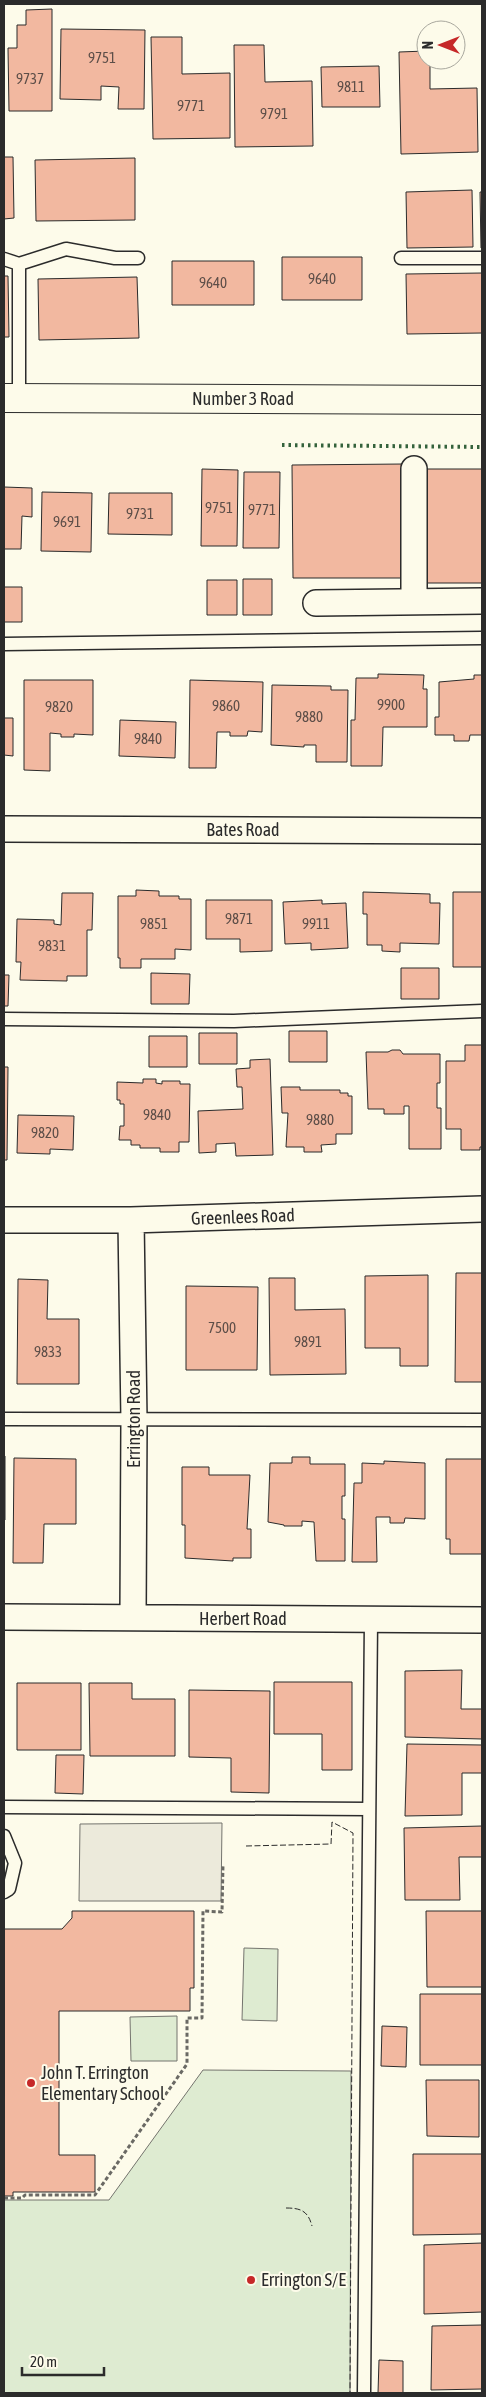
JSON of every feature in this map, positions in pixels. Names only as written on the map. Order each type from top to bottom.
[{"type":"main road","name":"Number 3 Road","points":[[11,398],[482,400]]},
{"type":"street","points":[[414,469],[414,602]]},
{"type":"street","points":[[316,603],[482,601]]},
{"type":"street","name":"Bates Road","points":[[4,829],[482,831]]},
{"type":"street","name":"Greenlees Road","points":[[4,1220],[131,1220],[482,1209]]},
{"type":"street","name":"Errington Road","points":[[131,1220],[134,1420],[133,1618]]},
{"type":"street","name":"Herbert Road","points":[[4,1617],[482,1620]]},
{"type":"lane","points":[[4,259],[18,264],[66,249],[115,258],[138,258]]},
{"type":"lane","points":[[401,258],[482,258]]},
{"type":"lane","points":[[11,398],[18,264]]},
{"type":"lane","points":[[4,644],[482,638]]},
{"type":"lane","points":[[4,1019],[234,1021],[482,1011]]},
{"type":"lane","points":[[4,1419],[482,1420]]},
{"type":"lane","points":[[364,2393],[371,1620]]},
{"type":"lane","points":[[4,1807],[369,1809]]},
{"type":"lane","points":[[4,1836],[15,1863],[9,1889],[4,1892]]},
{"type":"path","points":[[4,2198],[22,2198],[25,2195],[95,2195],[188,2064],[188,2018],[202,2018],[204,1911],[222,1912],[223,1864]]},
{"type":"green space","points":[[244,1948],[278,1949],[277,2021],[242,2020]]},
{"type":"green space","points":[[177,2016],[177,2061],[131,2061],[130,2017]]},
{"type":"green space","points":[[203,2070],[351,2071],[350,2393],[4,2393],[4,2200],[109,2200]]},
{"type":"shaded area","points":[[222,1823],[221,1901],[79,1901],[80,1824]]},
{"type":"building","points":[[52,9],[52,111],[9,111],[8,48],[17,48],[17,25],[26,25],[26,10]]},
{"type":"building","points":[[61,29],[145,30],[144,109],[118,109],[119,87],[101,86],[101,100],[60,99]]},
{"type":"building","points":[[151,37],[182,37],[182,74],[230,73],[230,138],[153,139]]},
{"type":"building","points":[[234,45],[264,45],[265,82],[312,81],[313,146],[235,147]]},
{"type":"building","points":[[416,51],[416,70],[430,70],[430,89],[477,88],[478,152],[401,154],[399,52]]},
{"type":"building","points":[[379,66],[380,107],[322,107],[321,67]]},
{"type":"building","points":[[4,157],[13,157],[14,218],[4,219]]},
{"type":"building","points":[[135,158],[135,220],[36,221],[35,160]]},
{"type":"building","points":[[472,190],[473,247],[407,248],[406,192]]},
{"type":"building","points":[[480,192],[482,192],[482,248],[481,248]]},
{"type":"building","points":[[282,257],[362,257],[362,300],[282,300]]},
{"type":"building","points":[[172,261],[254,261],[254,305],[172,305]]},
{"type":"building","points":[[482,273],[482,333],[407,334],[406,274]]},
{"type":"building","points":[[4,276],[8,276],[9,337],[4,337]]},
{"type":"building","points":[[137,277],[139,338],[39,340],[38,279]]},
{"type":"building","points":[[403,464],[403,578],[293,578],[292,465]]},
{"type":"building","points":[[202,469],[238,470],[237,546],[201,546]]},
{"type":"building","points":[[426,469],[482,469],[482,583],[426,583]]},
{"type":"building","points":[[244,472],[280,472],[279,548],[243,548]]},
{"type":"building","points":[[4,487],[32,488],[32,517],[22,516],[21,549],[4,549]]},
{"type":"building","points":[[42,492],[92,493],[91,552],[41,551]]},
{"type":"building","points":[[109,493],[172,493],[172,535],[108,534]]},
{"type":"building","points":[[243,579],[272,579],[272,615],[243,615]]},
{"type":"building","points":[[207,580],[237,580],[237,615],[207,615]]},
{"type":"building","points":[[4,587],[22,587],[22,622],[4,622]]},
{"type":"building","points":[[378,674],[424,675],[423,689],[427,689],[427,727],[383,727],[382,766],[351,766],[351,720],[355,720],[356,678],[378,678]]},
{"type":"building","points":[[474,675],[482,675],[482,735],[470,735],[469,741],[454,741],[454,735],[435,735],[435,717],[439,717],[439,682],[474,679]]},
{"type":"building","points":[[24,680],[93,680],[93,735],[74,734],[74,737],[61,737],[61,734],[50,733],[50,771],[24,770]]},
{"type":"building","points":[[190,680],[263,682],[262,732],[248,731],[247,736],[230,736],[230,732],[217,732],[216,768],[189,768]]},
{"type":"building","points":[[272,685],[331,686],[331,690],[348,690],[347,762],[316,762],[316,745],[304,745],[304,747],[271,745]]},
{"type":"building","points":[[4,718],[13,718],[13,756],[4,755]]},
{"type":"building","points":[[120,720],[176,722],[175,758],[119,756]]},
{"type":"building","points":[[136,890],[159,891],[159,896],[179,896],[179,899],[191,899],[191,950],[175,949],[175,959],[141,959],[141,968],[120,968],[120,958],[118,958],[118,896],[136,896]]},
{"type":"building","points":[[363,892],[430,894],[430,903],[440,903],[439,944],[400,943],[400,952],[382,951],[382,945],[367,945],[367,914],[363,914]]},
{"type":"building","points":[[453,892],[482,892],[482,967],[453,967]]},
{"type":"building","points":[[62,893],[93,893],[92,930],[87,930],[87,976],[67,976],[67,981],[20,980],[21,962],[16,962],[17,919],[54,920],[54,924],[61,925]]},
{"type":"building","points":[[206,900],[272,900],[272,951],[240,952],[240,939],[206,939]]},
{"type":"building","points":[[322,900],[322,904],[346,903],[348,948],[311,950],[311,943],[285,944],[283,902]]},
{"type":"building","points":[[401,968],[439,968],[439,999],[401,999]]},
{"type":"building","points":[[151,973],[190,974],[189,1004],[151,1004]]},
{"type":"building","points":[[4,975],[9,975],[8,1006],[4,1006]]},
{"type":"building","points":[[289,1031],[327,1031],[327,1062],[289,1062]]},
{"type":"building","points":[[199,1033],[237,1033],[237,1064],[199,1064]]},
{"type":"building","points":[[149,1036],[187,1036],[187,1067],[149,1067]]},
{"type":"building","points":[[465,1045],[482,1045],[482,1147],[480,1147],[480,1150],[461,1150],[461,1129],[446,1129],[446,1061],[465,1061]]},
{"type":"building","points":[[400,1050],[403,1054],[440,1054],[440,1083],[437,1083],[437,1108],[441,1108],[441,1149],[409,1149],[409,1106],[404,1106],[404,1114],[384,1114],[384,1109],[368,1109],[366,1052],[388,1052]]},
{"type":"building","points":[[270,1059],[273,1155],[236,1156],[235,1143],[216,1144],[216,1152],[199,1153],[198,1111],[243,1109],[242,1087],[237,1087],[236,1069],[250,1068],[250,1060]]},
{"type":"building","points":[[4,1067],[8,1067],[7,1160],[4,1160]]},
{"type":"building","points":[[143,1079],[156,1079],[156,1083],[162,1084],[162,1081],[180,1081],[180,1084],[190,1084],[189,1142],[179,1142],[179,1152],[160,1152],[160,1148],[140,1148],[140,1145],[131,1145],[131,1140],[119,1140],[120,1126],[124,1126],[124,1104],[120,1104],[120,1100],[117,1100],[117,1082],[143,1083]]},
{"type":"building","points":[[281,1087],[300,1087],[300,1090],[340,1090],[340,1093],[348,1093],[348,1096],[352,1096],[352,1134],[336,1134],[336,1144],[321,1145],[322,1152],[304,1152],[304,1147],[286,1147],[288,1113],[282,1113]]},
{"type":"building","points":[[18,1115],[74,1116],[73,1150],[50,1149],[50,1154],[17,1153]]},
{"type":"building","points":[[456,1273],[482,1273],[482,1382],[455,1382]]},
{"type":"building","points":[[428,1275],[428,1366],[400,1366],[400,1348],[365,1348],[365,1276]]},
{"type":"building","points":[[269,1278],[295,1278],[295,1310],[345,1309],[346,1374],[270,1375]]},
{"type":"building","points":[[18,1279],[48,1280],[47,1319],[79,1319],[79,1384],[17,1384]]},
{"type":"building","points":[[186,1286],[258,1287],[257,1370],[186,1370]]},
{"type":"building","points":[[5,1456],[5,1520],[4,1520]]},
{"type":"building","points":[[292,1457],[310,1457],[310,1464],[345,1464],[345,1496],[342,1496],[342,1519],[345,1519],[345,1561],[316,1561],[314,1522],[302,1521],[302,1526],[284,1526],[268,1522],[270,1463],[292,1463]]},
{"type":"building","points":[[14,1458],[76,1459],[76,1524],[44,1524],[43,1563],[13,1563]]},
{"type":"building","points":[[446,1459],[482,1459],[482,1554],[450,1554],[450,1539],[446,1539]]},
{"type":"building","points":[[384,1461],[425,1463],[425,1519],[405,1518],[404,1523],[390,1523],[390,1517],[376,1517],[377,1562],[352,1562],[354,1483],[362,1483],[362,1463],[384,1464]]},
{"type":"building","points":[[182,1467],[209,1467],[209,1475],[250,1475],[247,1529],[251,1529],[251,1558],[233,1558],[233,1561],[185,1558],[185,1525],[182,1525]]},
{"type":"building","points":[[462,1670],[461,1709],[482,1709],[482,1739],[405,1737],[405,1671]]},
{"type":"building","points":[[274,1682],[352,1682],[352,1770],[322,1770],[322,1734],[274,1734]]},
{"type":"building","points":[[17,1683],[81,1683],[81,1750],[17,1750]]},
{"type":"building","points":[[89,1683],[132,1683],[132,1699],[175,1699],[175,1756],[90,1756]]},
{"type":"building","points":[[189,1690],[270,1691],[269,1793],[231,1792],[231,1758],[189,1757]]},
{"type":"building","points":[[407,1744],[482,1745],[482,1773],[462,1773],[462,1815],[405,1816]]},
{"type":"building","points":[[56,1755],[84,1755],[83,1794],[55,1793]]},
{"type":"building","points":[[482,1826],[482,1857],[459,1857],[460,1900],[405,1900],[404,1828]]},
{"type":"building","name":"John T. Errington Elementary School","points":[[72,1911],[194,1911],[194,1988],[190,1988],[190,2011],[59,2011],[59,2155],[95,2155],[95,2192],[13,2192],[13,2196],[4,2196],[4,1929],[62,1929],[72,1918]]},
{"type":"building","points":[[426,1911],[482,1911],[482,1987],[427,1987]]},
{"type":"building","points":[[420,1994],[482,1994],[482,2065],[420,2065]]},
{"type":"building","points":[[382,2026],[407,2027],[406,2067],[381,2066]]},
{"type":"building","points":[[426,2080],[479,2080],[479,2137],[427,2136]]},
{"type":"building","points":[[413,2154],[482,2154],[482,2234],[413,2235]]},
{"type":"building","points":[[482,2243],[482,2312],[424,2314],[424,2245]]},
{"type":"building","points":[[482,2325],[482,2389],[431,2390],[432,2326]]},
{"type":"building","points":[[379,2360],[403,2361],[403,2393],[378,2393]]},
{"type":"hedge","points":[[282,445],[482,447]]},
{"type":"fence","points":[[246,1846],[331,1844],[332,1822],[353,1833],[350,2393]]},
{"type":"fence","points":[[286,2208],[303,2211],[312,2226]]},
{"type":"place","name":"John T. Errington Elementary School","points":[[31,2083]]},
{"type":"place","name":"Errington S/E","points":[[251,2280]]}]
